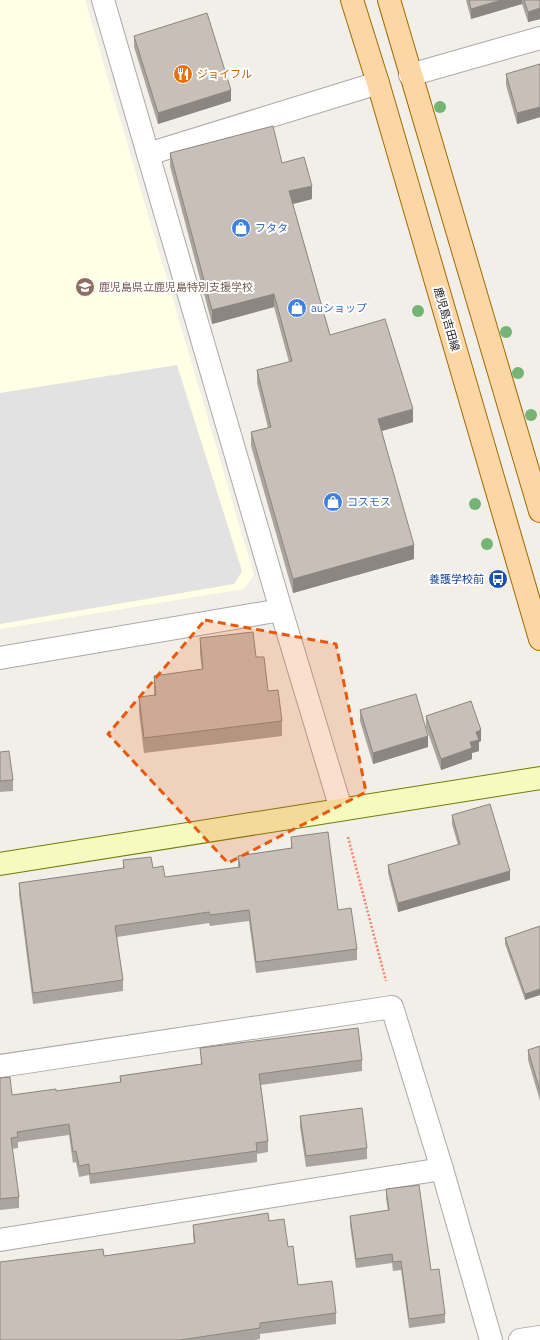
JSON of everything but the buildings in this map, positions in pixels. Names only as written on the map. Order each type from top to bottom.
[{"type":"main road","name":"鹿児島吉田線","points":[[352,0],[378,84],[540,639]]},
{"type":"main road","points":[[389,0],[540,511]]},
{"type":"street","points":[[103,0],[281,610],[341,809]]},
{"type":"street","points":[[410,75],[540,38]]},
{"type":"street","points":[[148,154],[378,84]]},
{"type":"street","points":[[0,658],[281,610]]},
{"type":"street","points":[[0,864],[540,778]]},
{"type":"street","points":[[0,1066],[392,1007],[442,1169],[491,1340]]},
{"type":"street","points":[[0,1240],[442,1169]]},
{"type":"street","points":[[520,1340],[540,1337]]},
{"type":"path","points":[[341,809],[392,1007]]},
{"type":"highlighted area","points":[[205,620],[336,644],[366,792],[228,863],[108,734]]},
{"type":"shaded area","name":"鹿児島県立鹿児島特別支援学校","points":[[0,0],[85,0],[254,575],[244,589],[0,629]]},
{"type":"shaded area","points":[[177,365],[242,571],[234,584],[0,624],[0,393]]},
{"type":"place","name":"ジョイフル","points":[[183,74]]},
{"type":"place","name":"フタタ","points":[[241,228]]},
{"type":"place","name":"鹿児島県立鹿児島特別支援学校","points":[[85,287]]},
{"type":"place","name":"auショップ","points":[[297,308]]},
{"type":"place","name":"コスモス","points":[[333,502]]},
{"type":"place","name":"養護学校前","points":[[498,579]]}]
